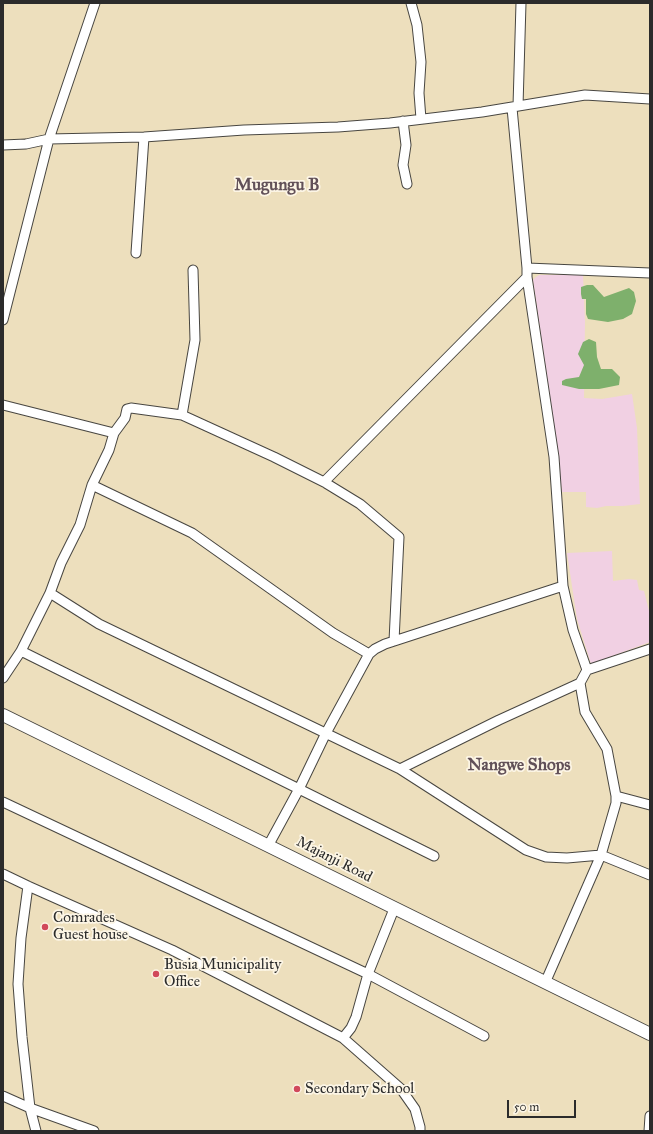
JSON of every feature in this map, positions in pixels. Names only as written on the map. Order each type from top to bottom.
[{"type":"main road","name":"Majanji Road","points":[[3,715],[650,1034]]},
{"type":"street","points":[[3,320],[49,139],[95,3]]},
{"type":"street","points":[[411,3],[417,25],[421,62],[419,93],[421,119]]},
{"type":"street","points":[[521,3],[515,107],[527,273],[554,457],[563,586],[573,630],[587,670]]},
{"type":"street","points":[[3,146],[26,144],[49,139],[144,137],[244,130],[338,127],[421,119],[515,107],[585,95],[650,99]]},
{"type":"street","points":[[403,121],[406,145],[403,165],[407,184]]},
{"type":"street","points":[[136,253],[144,137]]},
{"type":"street","points":[[182,415],[195,340],[193,270]]},
{"type":"street","points":[[324,482],[527,273],[650,273]]},
{"type":"street","points":[[3,405],[114,433]]},
{"type":"street","points":[[3,678],[21,651],[50,593],[61,563],[80,525],[92,485],[109,450],[114,433],[125,418],[127,410],[131,408],[182,415],[274,457],[324,482],[360,504],[399,538],[394,641]]},
{"type":"street","points":[[92,485],[192,533],[333,633],[369,654]]},
{"type":"street","points":[[268,846],[299,789],[326,732],[369,654],[375,649],[394,641],[563,586]]},
{"type":"street","points":[[50,593],[99,624],[326,732],[400,769],[526,850],[546,857],[567,858],[601,855],[650,874]]},
{"type":"street","points":[[400,769],[499,720],[580,683],[587,670],[650,648]]},
{"type":"street","points":[[21,651],[434,856]]},
{"type":"street","points":[[545,983],[601,855],[616,803],[607,749],[585,712],[580,683]]},
{"type":"street","points":[[616,796],[650,805]]},
{"type":"street","points":[[3,802],[368,974],[484,1036]]},
{"type":"street","points":[[3,874],[172,950],[344,1038],[401,1089],[415,1109],[420,1131]]},
{"type":"street","points":[[28,886],[21,938],[18,984],[30,1108],[36,1131]]},
{"type":"street","points":[[344,1038],[356,1017],[368,974],[394,909]]},
{"type":"street","points":[[3,1096],[30,1108],[94,1131]]},
{"type":"street","points":[[649,1131],[650,1116]]},
{"type":"shaded area","points":[[539,275],[583,275],[585,321],[584,398],[602,399],[632,394],[637,428],[640,504],[597,508],[586,507],[586,492],[562,492],[533,280]]},
{"type":"shaded area","points":[[612,551],[613,581],[629,579],[637,580],[639,590],[644,591],[650,615],[650,642],[591,664],[577,619],[567,553]]},
{"type":"green space","points":[[593,285],[604,297],[629,288],[634,292],[636,301],[632,314],[623,319],[608,322],[588,319],[586,314],[586,299],[582,299],[581,294],[581,287]]},
{"type":"green space","points":[[589,339],[596,342],[597,357],[601,369],[612,369],[620,377],[619,385],[599,389],[579,389],[562,385],[562,381],[566,379],[579,377],[584,365],[578,354],[583,342]]},
{"type":"place","name":"Comrades Guest house","points":[[45,927]]},
{"type":"place","name":"Busia Municipality Office","points":[[156,974]]},
{"type":"place","name":"Secondary School","points":[[297,1089]]},
{"type":"district","name":"Mugungu B","points":[[277,186]]},
{"type":"district","name":"Nangwe Shops","points":[[519,766]]}]
